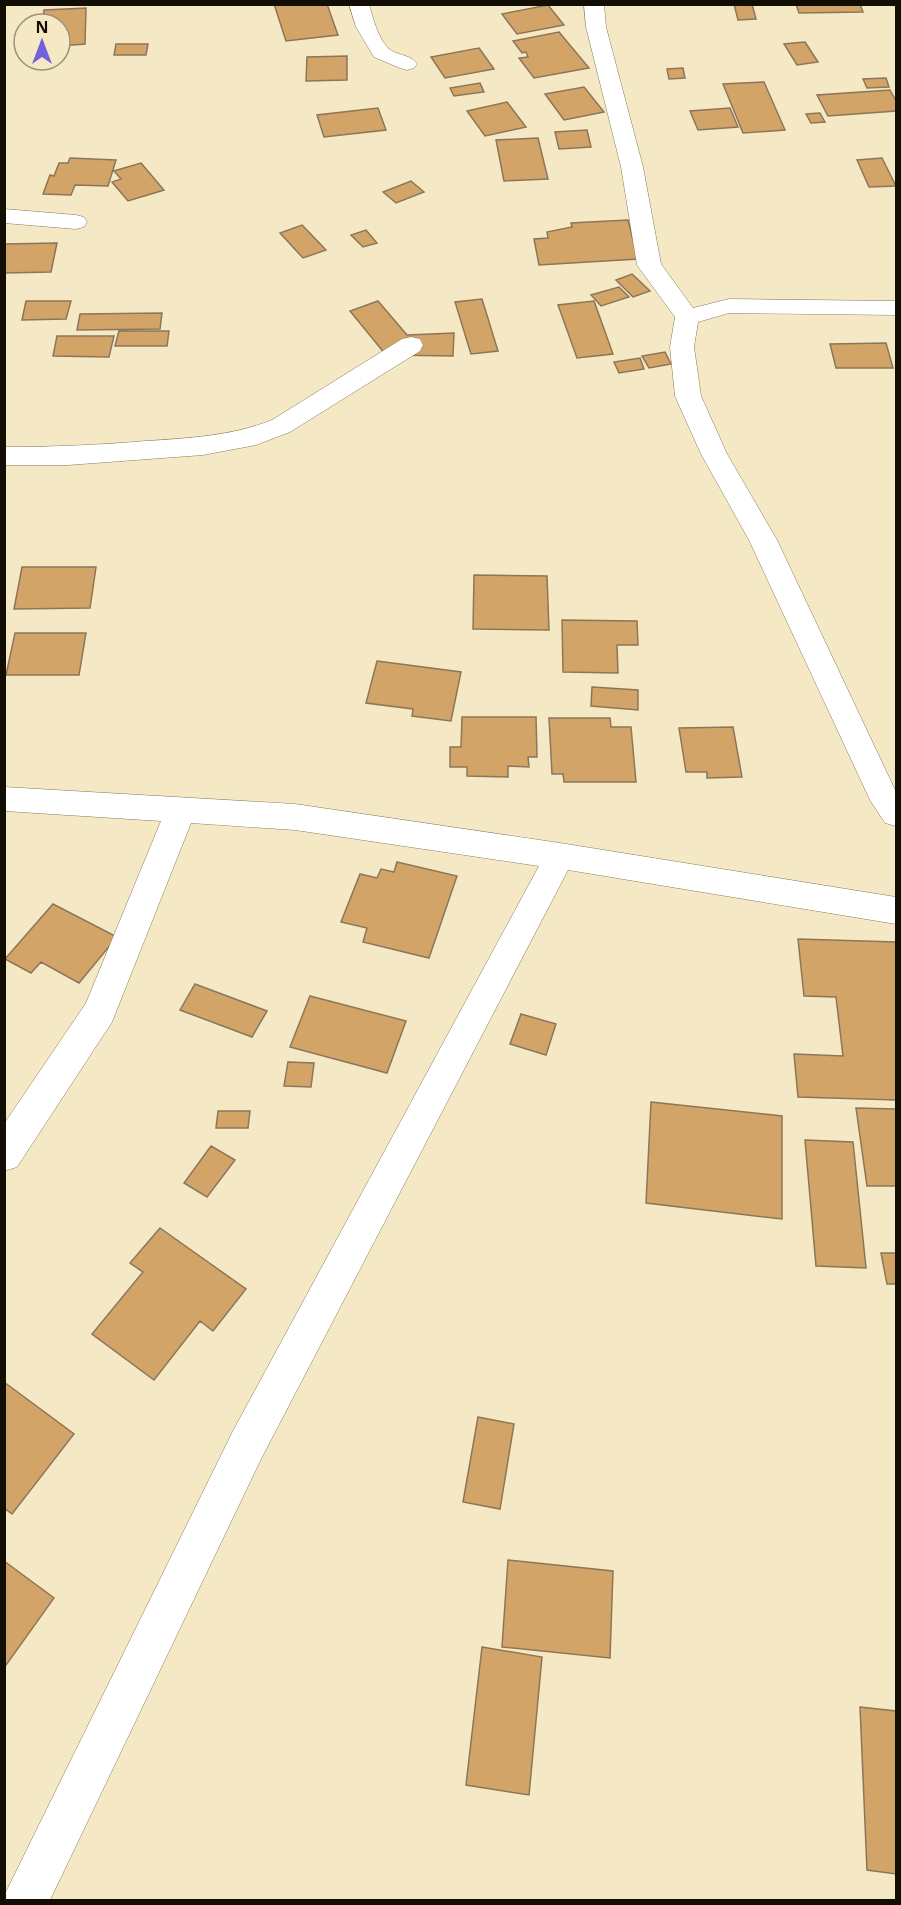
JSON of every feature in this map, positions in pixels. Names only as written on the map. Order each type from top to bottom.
[{"type":"street","points":[[359,4],[366,27],[381,53],[407,64]]},
{"type":"street","points":[[594,4],[596,27],[632,167],[649,264],[687,317],[681,347],[688,396],[714,454],[763,540],[885,800],[897,814]]},
{"type":"street","points":[[4,216],[76,222]]},
{"type":"street","points":[[687,317],[729,306],[897,308]]},
{"type":"street","points":[[4,456],[68,456],[203,446],[255,436],[280,426],[411,345]]},
{"type":"street","points":[[4,800],[295,817],[560,856],[897,910]]},
{"type":"street","points":[[4,1155],[100,1011],[181,810]]},
{"type":"street","points":[[26,1900],[247,1445],[560,856]]},
{"type":"building","points":[[274,4],[327,4],[338,35],[286,41]]},
{"type":"building","points":[[734,4],[752,4],[756,19],[738,20]]},
{"type":"building","points":[[796,4],[860,4],[863,12],[799,13]]},
{"type":"building","points":[[548,5],[564,25],[517,34],[502,14]]},
{"type":"building","points":[[86,8],[85,44],[72,45],[72,12],[44,12],[44,10]]},
{"type":"building","points":[[559,32],[589,68],[534,78],[519,58],[528,57],[526,52],[522,53],[513,41]]},
{"type":"building","points":[[805,42],[818,62],[797,65],[784,44]]},
{"type":"building","points":[[116,44],[148,44],[146,55],[114,55]]},
{"type":"building","points":[[479,48],[494,69],[445,78],[431,57]]},
{"type":"building","points":[[347,56],[347,80],[306,81],[307,57]]},
{"type":"building","points":[[683,68],[685,78],[669,79],[667,69]]},
{"type":"building","points":[[886,78],[889,87],[867,88],[863,79]]},
{"type":"building","points":[[764,82],[785,130],[743,133],[723,84]]},
{"type":"building","points":[[480,83],[484,92],[454,96],[450,88]]},
{"type":"building","points":[[584,87],[604,112],[564,120],[545,94]]},
{"type":"building","points":[[890,90],[896,101],[896,111],[828,116],[817,95]]},
{"type":"building","points":[[507,102],[526,127],[485,136],[467,111]]},
{"type":"building","points":[[378,108],[386,130],[324,137],[317,115]]},
{"type":"building","points":[[730,108],[738,127],[698,130],[690,111]]},
{"type":"building","points":[[820,113],[825,122],[811,123],[806,114]]},
{"type":"building","points":[[587,130],[591,147],[559,149],[555,132]]},
{"type":"building","points":[[538,138],[548,179],[504,181],[496,140]]},
{"type":"building","points":[[70,158],[116,160],[108,186],[75,185],[71,195],[43,194],[50,175],[54,176],[59,163],[68,163]]},
{"type":"building","points":[[882,158],[896,186],[869,187],[857,160]]},
{"type":"building","points":[[141,163],[164,190],[128,201],[112,182],[121,179],[114,171]]},
{"type":"building","points":[[411,181],[424,192],[396,203],[383,192]]},
{"type":"building","points":[[628,220],[638,259],[539,265],[534,239],[548,238],[547,232],[572,227],[571,223]]},
{"type":"building","points":[[302,225],[326,250],[303,258],[280,233]]},
{"type":"building","points":[[366,230],[377,243],[363,247],[351,235]]},
{"type":"building","points":[[57,243],[51,272],[4,273],[4,244]]},
{"type":"building","points":[[632,274],[650,291],[633,297],[616,280]]},
{"type":"building","points":[[619,287],[629,297],[601,306],[591,295]]},
{"type":"building","points":[[482,299],[498,351],[471,354],[455,302]]},
{"type":"building","points":[[26,301],[71,301],[66,319],[22,320]]},
{"type":"building","points":[[378,301],[407,335],[454,333],[453,356],[386,355],[350,311]]},
{"type":"building","points":[[594,301],[613,354],[577,358],[558,305]]},
{"type":"building","points":[[162,313],[160,329],[77,330],[80,314]]},
{"type":"building","points":[[119,331],[169,331],[167,346],[115,346]]},
{"type":"building","points":[[57,336],[114,336],[109,357],[53,356]]},
{"type":"building","points":[[886,343],[893,368],[836,368],[830,344]]},
{"type":"building","points":[[665,352],[671,364],[649,368],[642,356]]},
{"type":"building","points":[[640,358],[644,369],[619,373],[614,362]]},
{"type":"building","points":[[22,567],[96,567],[90,608],[14,609]]},
{"type":"building","points":[[474,575],[547,576],[549,630],[473,629]]},
{"type":"building","points":[[562,620],[637,621],[638,645],[617,645],[618,673],[563,672]]},
{"type":"building","points":[[15,633],[86,633],[79,675],[6,675]]},
{"type":"building","points":[[377,661],[461,672],[451,721],[412,716],[413,709],[366,703]]},
{"type":"building","points":[[592,687],[638,690],[638,710],[591,706]]},
{"type":"building","points":[[462,717],[536,717],[537,757],[528,757],[529,767],[508,766],[508,777],[467,776],[467,767],[450,767],[450,747],[461,747]]},
{"type":"building","points":[[549,718],[610,718],[611,727],[631,727],[636,782],[564,782],[563,774],[552,774]]},
{"type":"building","points":[[733,727],[742,777],[707,778],[707,772],[686,772],[679,728]]},
{"type":"building","points":[[397,862],[457,876],[429,958],[363,942],[367,928],[341,922],[360,874],[377,878],[381,869],[394,872]]},
{"type":"building","points":[[53,904],[117,937],[79,983],[41,962],[31,973],[5,959]]},
{"type":"building","points":[[798,939],[896,942],[896,1100],[798,1097],[794,1054],[843,1056],[836,997],[804,996]]},
{"type":"building","points":[[195,984],[267,1011],[252,1037],[180,1010]]},
{"type":"building","points":[[310,996],[406,1021],[387,1073],[290,1047]]},
{"type":"building","points":[[521,1014],[556,1024],[546,1055],[510,1044]]},
{"type":"building","points":[[288,1062],[314,1063],[311,1087],[284,1086]]},
{"type":"building","points":[[651,1102],[782,1116],[782,1219],[646,1203]]},
{"type":"building","points":[[856,1108],[896,1109],[896,1186],[867,1186]]},
{"type":"building","points":[[218,1111],[250,1111],[248,1128],[216,1128]]},
{"type":"building","points":[[805,1140],[853,1142],[866,1268],[816,1266]]},
{"type":"building","points":[[211,1146],[235,1160],[207,1197],[184,1183]]},
{"type":"building","points":[[160,1228],[246,1289],[213,1331],[200,1321],[154,1380],[92,1334],[143,1272],[130,1263]]},
{"type":"building","points":[[881,1253],[896,1253],[896,1284],[887,1284]]},
{"type":"building","points":[[4,1382],[74,1434],[12,1514],[4,1508]]},
{"type":"building","points":[[478,1417],[514,1424],[500,1509],[463,1502]]},
{"type":"building","points":[[508,1560],[613,1571],[610,1658],[502,1647]]},
{"type":"building","points":[[4,1561],[54,1598],[4,1668]]},
{"type":"building","points":[[482,1647],[542,1657],[529,1795],[466,1785]]},
{"type":"building","points":[[860,1707],[896,1711],[896,1874],[867,1870]]}]
